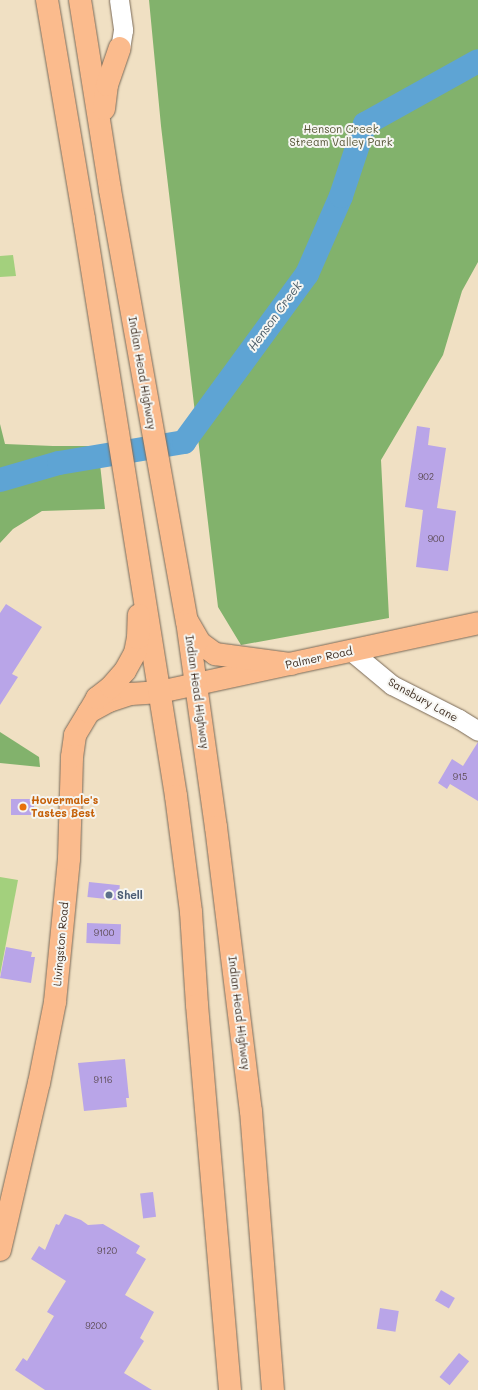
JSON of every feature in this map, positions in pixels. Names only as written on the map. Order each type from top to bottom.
[{"type":"main road","points":[[46,0],[140,562],[176,796],[191,912],[197,1005],[230,1390]]},
{"type":"main road","name":"Indian Head Highway","points":[[80,0],[110,190],[187,621],[216,827],[251,1111],[274,1390]]},
{"type":"main road","points":[[86,31],[101,48],[111,50],[120,48]]},
{"type":"main road","points":[[102,136],[107,85],[120,48]]},
{"type":"main road","points":[[89,712],[97,698],[111,687],[125,671],[135,653],[138,638],[140,562]]},
{"type":"main road","points":[[187,621],[200,643],[215,654],[291,664]]},
{"type":"main road","name":"Palmer Road","points":[[160,692],[478,624]]},
{"type":"main road","name":"Livingston Road","points":[[0,1250],[40,1083],[55,1002],[68,859],[72,756],[75,735],[89,712],[109,701],[131,694],[160,692]]},
{"type":"street","points":[[118,0],[123,30],[120,48]]},
{"type":"street","name":"Sansbury Lane","points":[[351,651],[392,685],[459,719],[478,731]]},
{"type":"green space","name":"Henson Creek Stream Valley Park","points":[[149,0],[478,0],[478,262],[462,291],[443,355],[381,460],[389,618],[241,645],[218,607],[161,126]]},
{"type":"green space","points":[[13,255],[16,276],[0,277],[0,256]]},
{"type":"green space","points":[[0,424],[5,444],[98,446],[105,509],[42,511],[13,529],[0,543]]},
{"type":"green space","points":[[0,732],[39,757],[40,767],[0,763]]},
{"type":"green space","points":[[0,877],[18,880],[0,975]]},
{"type":"building","points":[[417,426],[430,428],[428,445],[446,448],[437,508],[456,511],[448,571],[416,567],[423,510],[405,507]]},
{"type":"building","points":[[6,604],[42,627],[12,674],[18,677],[0,705],[0,613]]},
{"type":"building","points":[[478,742],[478,801],[450,784],[447,789],[438,783],[452,759],[463,766]]},
{"type":"building","name":"Hovermale's Tastes Best","points":[[11,799],[34,799],[34,815],[11,815]]},
{"type":"building","points":[[89,882],[120,885],[118,900],[87,897]]},
{"type":"building","points":[[87,923],[121,924],[120,944],[86,943]]},
{"type":"building","points":[[6,947],[32,952],[31,957],[35,957],[31,983],[0,978]]},
{"type":"building","points":[[125,1059],[129,1098],[126,1098],[127,1107],[84,1111],[78,1063]]},
{"type":"building","points":[[153,1192],[156,1217],[143,1218],[140,1194]]},
{"type":"building","points":[[65,1214],[81,1220],[88,1225],[103,1224],[140,1246],[136,1253],[146,1259],[125,1295],[154,1312],[140,1338],[144,1341],[124,1373],[152,1390],[45,1390],[15,1370],[23,1358],[27,1361],[54,1316],[47,1312],[66,1281],[31,1259],[39,1246],[45,1250],[56,1224],[59,1225]]},
{"type":"building","points":[[441,1290],[455,1298],[449,1308],[435,1300]]},
{"type":"building","points":[[380,1308],[399,1311],[395,1332],[377,1329]]},
{"type":"building","points":[[459,1353],[469,1361],[450,1385],[439,1377]]},
{"type":"waterway","name":"Henson Creek","points":[[0,480],[59,463],[184,442],[307,274],[341,196],[365,124],[478,61]]},
{"type":"place","name":"Hovermale's Tastes Best","points":[[23,807]]},
{"type":"place","name":"Shell","points":[[109,895]]}]
